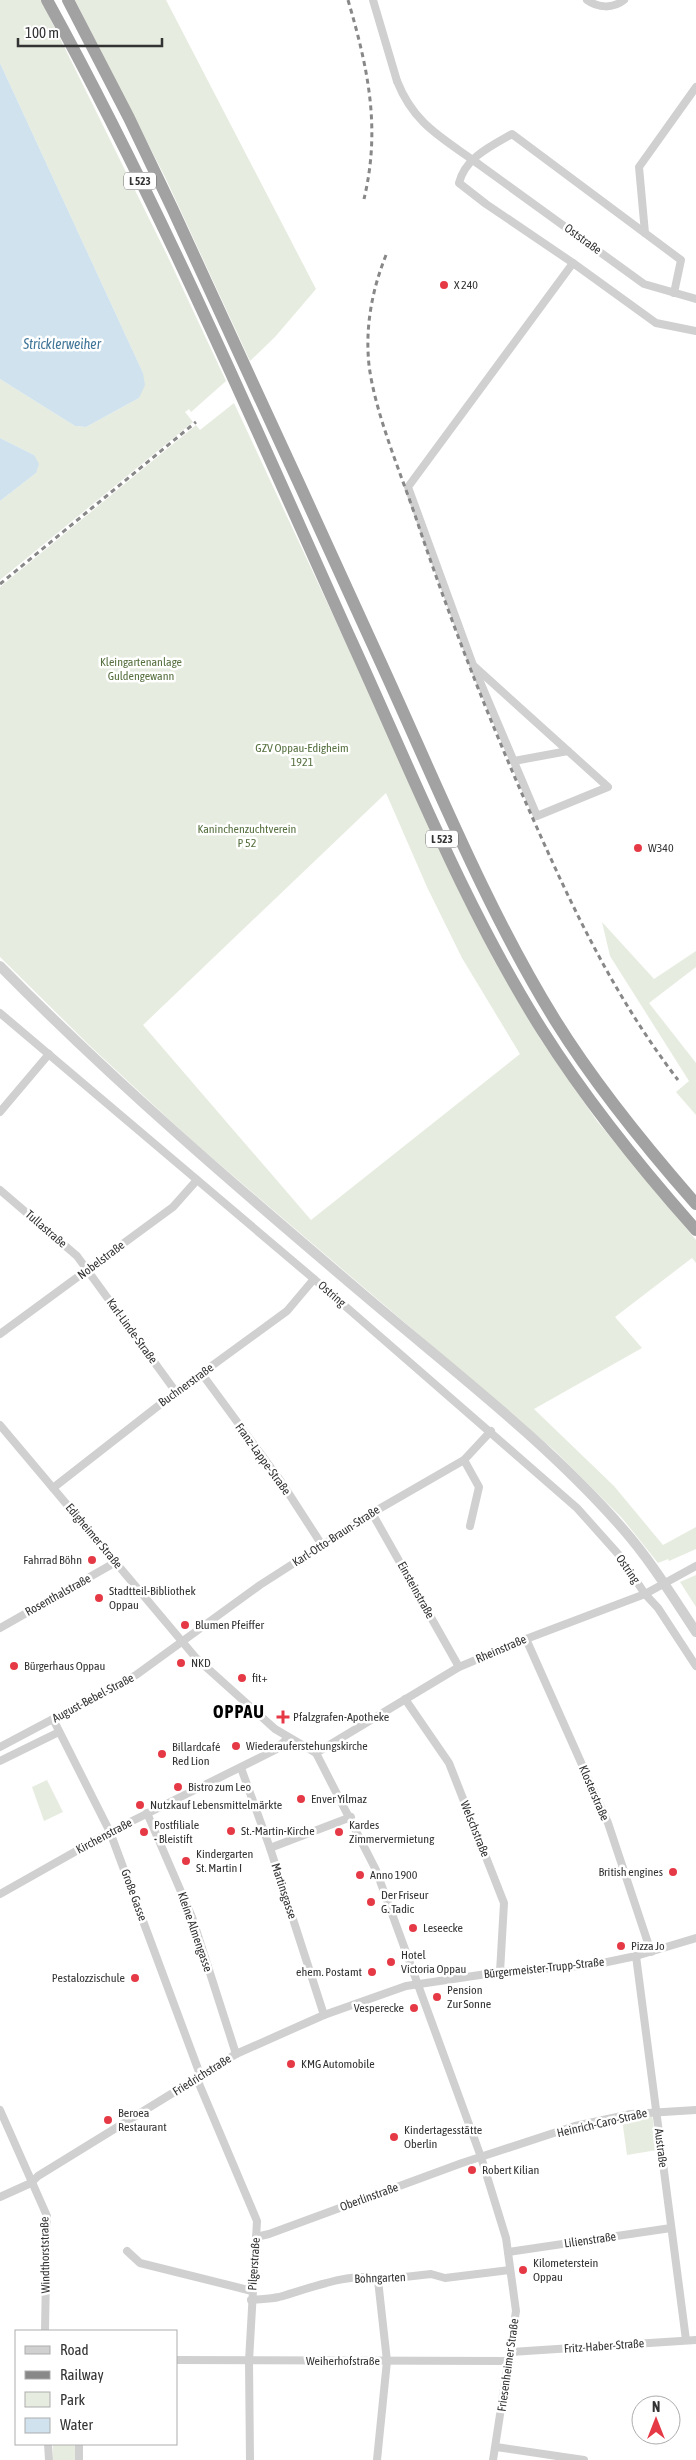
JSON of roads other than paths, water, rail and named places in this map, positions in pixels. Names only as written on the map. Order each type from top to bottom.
[{"type":"highway","name":"L 523","points":[[47,0],[115,130],[248,412],[444,844],[503,963],[542,1029],[583,1091],[632,1155],[696,1230]]},
{"type":"highway","name":"L 523","points":[[68,0],[137,135],[240,355],[460,838],[517,953],[555,1020],[597,1082],[644,1144],[696,1204]]},
{"type":"street","name":"Oststraße","points":[[373,0],[397,81],[405,101],[426,126],[644,284],[696,300]]},
{"type":"street","points":[[587,0],[594,5],[607,7],[624,0]]},
{"type":"street","points":[[645,233],[639,167],[696,87]]},
{"type":"street","points":[[674,293],[681,260],[512,134],[481,152],[462,172],[459,183],[486,204],[656,322],[696,331]]},
{"type":"street","points":[[472,665],[608,787],[537,816],[472,665],[408,487],[573,263]]},
{"type":"street","points":[[514,762],[568,751]]},
{"type":"street","points":[[0,966],[66,1033],[207,1162],[553,1458],[624,1530],[664,1582],[696,1632]]},
{"type":"street","name":"Ostring","points":[[0,1013],[314,1279],[491,1431],[577,1508],[619,1555],[645,1594],[658,1608],[696,1666]]},
{"type":"street","points":[[0,1112],[49,1054]]},
{"type":"street","name":"Nobelstraße","points":[[0,1334],[173,1206],[196,1180]]},
{"type":"street","name":"Tullastraße","points":[[0,1190],[71,1251],[87,1271]]},
{"type":"street","name":"Karl-Linde-Straße","points":[[87,1271],[176,1392]]},
{"type":"street","name":"Buchnerstraße","points":[[53,1488],[176,1392],[287,1311],[314,1279]]},
{"type":"street","name":"Franz-Lappe-Straße","points":[[202,1374],[280,1480],[322,1545]]},
{"type":"street","name":"Edigheimer Straße","points":[[0,1425],[196,1658],[275,1729],[316,1754]]},
{"type":"street","name":"Karl-Otto-Braun-Straße","points":[[182,1642],[260,1585],[372,1512],[464,1460],[491,1431]]},
{"type":"street","points":[[464,1460],[479,1487],[470,1526]]},
{"type":"street","name":"Einsteinstraße","points":[[372,1512],[459,1667]]},
{"type":"street","name":"Rosenthalstraße","points":[[0,1628],[116,1562]]},
{"type":"street","name":"Rheinstraße","points":[[316,1754],[459,1667],[526,1639],[645,1594],[696,1566]]},
{"type":"street","name":"Klosterstraße","points":[[526,1639],[608,1824],[652,1952]]},
{"type":"street","name":"August-Bebel-Straße","points":[[0,1747],[136,1675],[182,1642]]},
{"type":"street","name":"Welschstraße","points":[[405,1699],[449,1764],[504,1903],[500,1972]]},
{"type":"street","name":"Große Gasse","points":[[53,1719],[110,1832],[199,2078]]},
{"type":"street","name":"August-Bebel-Straße","points":[[0,1762],[59,1732]]},
{"type":"street","name":"Kirchenstraße","points":[[0,1894],[110,1832],[275,1750],[288,1738]]},
{"type":"street","points":[[316,1754],[351,1817],[376,1870],[419,1984]]},
{"type":"street","name":"Martinsgasse","points":[[241,1768],[270,1848],[324,2015]]},
{"type":"street","name":"Kleine Almengasse","points":[[147,1813],[192,1917],[236,2054]]},
{"type":"street","points":[[270,1848],[351,1817]]},
{"type":"street","name":"Bürgermeister-Trupp-Straße","points":[[419,1984],[500,1972],[593,1965],[652,1952],[696,1938]]},
{"type":"street","name":"Austraße","points":[[636,1956],[686,2340]]},
{"type":"street","name":"Friedrichstraße","points":[[0,2198],[30,2183],[236,2054],[324,2015],[406,1986],[419,1984]]},
{"type":"street","name":"Friesenheimer Straße","points":[[419,1984],[481,2157],[508,2252],[516,2311],[510,2361],[493,2460]]},
{"type":"street","name":"Pilgerstraße","points":[[199,2078],[258,2221],[249,2361],[250,2460]]},
{"type":"street","name":"Windthorststraße","points":[[0,2110],[30,2183],[47,2216],[44,2330]]},
{"type":"street","name":"Heinrich-Caro-Straße","points":[[481,2157],[575,2126],[656,2111],[696,2110]]},
{"type":"street","name":"Oberlinstraße","points":[[256,2237],[269,2234],[481,2157]]},
{"type":"street","name":"Lilienstraße","points":[[508,2252],[671,2228]]},
{"type":"street","points":[[127,2251],[140,2263],[252,2291]]},
{"type":"street","name":"Bohngarten","points":[[252,2300],[277,2298],[342,2280],[372,2276],[378,2280],[430,2274],[445,2278],[510,2270]]},
{"type":"street","points":[[377,2460],[387,2361],[378,2280]]},
{"type":"street","name":"Fritz-Haber-Straße","points":[[511,2352],[696,2340]]},
{"type":"street","name":"Weiherhofstraße","points":[[178,2360],[510,2361]]},
{"type":"street","points":[[48,2445],[49,2460]]},
{"type":"street","points":[[79,2460],[80,2445]]},
{"type":"street","points":[[496,2447],[584,2460]]},
{"type":"water","name":"Stricklerweiher","points":[[0,63],[143,373],[145,385],[139,398],[86,427],[75,426],[0,379]]},
{"type":"water","points":[[0,438],[34,455],[39,464],[36,473],[0,501]]},
{"type":"railway","points":[[348,0],[361,50],[370,98],[371,148],[364,199]]},
{"type":"railway","points":[[386,255],[373,295],[368,337],[369,365],[383,424],[431,563],[489,717],[568,895],[618,990],[678,1080]]},
{"type":"railway","points":[[0,584],[196,422]]},
{"type":"place","name":"X 240","points":[[444,285]]},
{"type":"place","name":"W340","points":[[638,848]]},
{"type":"place","name":"Fahrrad Böhn","points":[[92,1560]]},
{"type":"place","name":"Stadtteil-Bibliothek Oppau","points":[[99,1598]]},
{"type":"place","name":"Blumen Pfeiffer","points":[[185,1625]]},
{"type":"place","name":"NKD","points":[[181,1663]]},
{"type":"place","name":"Bürgerhaus Oppau","points":[[14,1666]]},
{"type":"place","name":"fit+","points":[[242,1678]]},
{"type":"place","name":"Pfalzgrafen-Apotheke","points":[[283,1717]]},
{"type":"place","name":"Wiederauferstehungskirche","points":[[236,1746]]},
{"type":"place","name":"Billardcafé Red Lion","points":[[162,1754]]},
{"type":"place","name":"Bistro zum Leo","points":[[178,1787]]},
{"type":"place","name":"Enver Yilmaz","points":[[301,1799]]},
{"type":"place","name":"Nutzkauf Lebensmittelmärkte","points":[[140,1805]]},
{"type":"place","name":"St.-Martin-Kirche","points":[[231,1831]]},
{"type":"place","name":"Postfiliale - Bleistift","points":[[144,1832]]},
{"type":"place","name":"Kardes Zimmervermietung","points":[[339,1832]]},
{"type":"place","name":"Kindergarten St. Martin I","points":[[186,1861]]},
{"type":"place","name":"British engines","points":[[673,1872]]},
{"type":"place","name":"Anno 1900","points":[[360,1875]]},
{"type":"place","name":"Der Friseur G. Tadic","points":[[371,1902]]},
{"type":"place","name":"Leseecke","points":[[413,1928]]},
{"type":"place","name":"Pizza Jo","points":[[621,1946]]},
{"type":"place","name":"Hotel Victoria Oppau","points":[[391,1962]]},
{"type":"place","name":"ehem. Postamt","points":[[372,1972]]},
{"type":"place","name":"Pestalozzischule","points":[[135,1978]]},
{"type":"place","name":"Pension Zur Sonne","points":[[437,1997]]},
{"type":"place","name":"Vesperecke","points":[[414,2008]]},
{"type":"place","name":"KMG Automobile","points":[[291,2064]]},
{"type":"place","name":"Beroea Restaurant","points":[[108,2120]]},
{"type":"place","name":"Kindertagesstätte Oberlin","points":[[394,2137]]},
{"type":"place","name":"Robert Kilian","points":[[472,2170]]},
{"type":"place","name":"Kilometerstein Oppau","points":[[523,2270]]},
{"type":"district","name":"OPPAU","points":[[239,1711]]},
{"type":"park label","name":"Kleingartenanlage Guldengewann","points":[[141,669]]},
{"type":"park label","name":"GZV Oppau-Edigheim 1921","points":[[302,755]]},
{"type":"park label","name":"Kaninchenzuchtverein P 52","points":[[247,836]]}]
